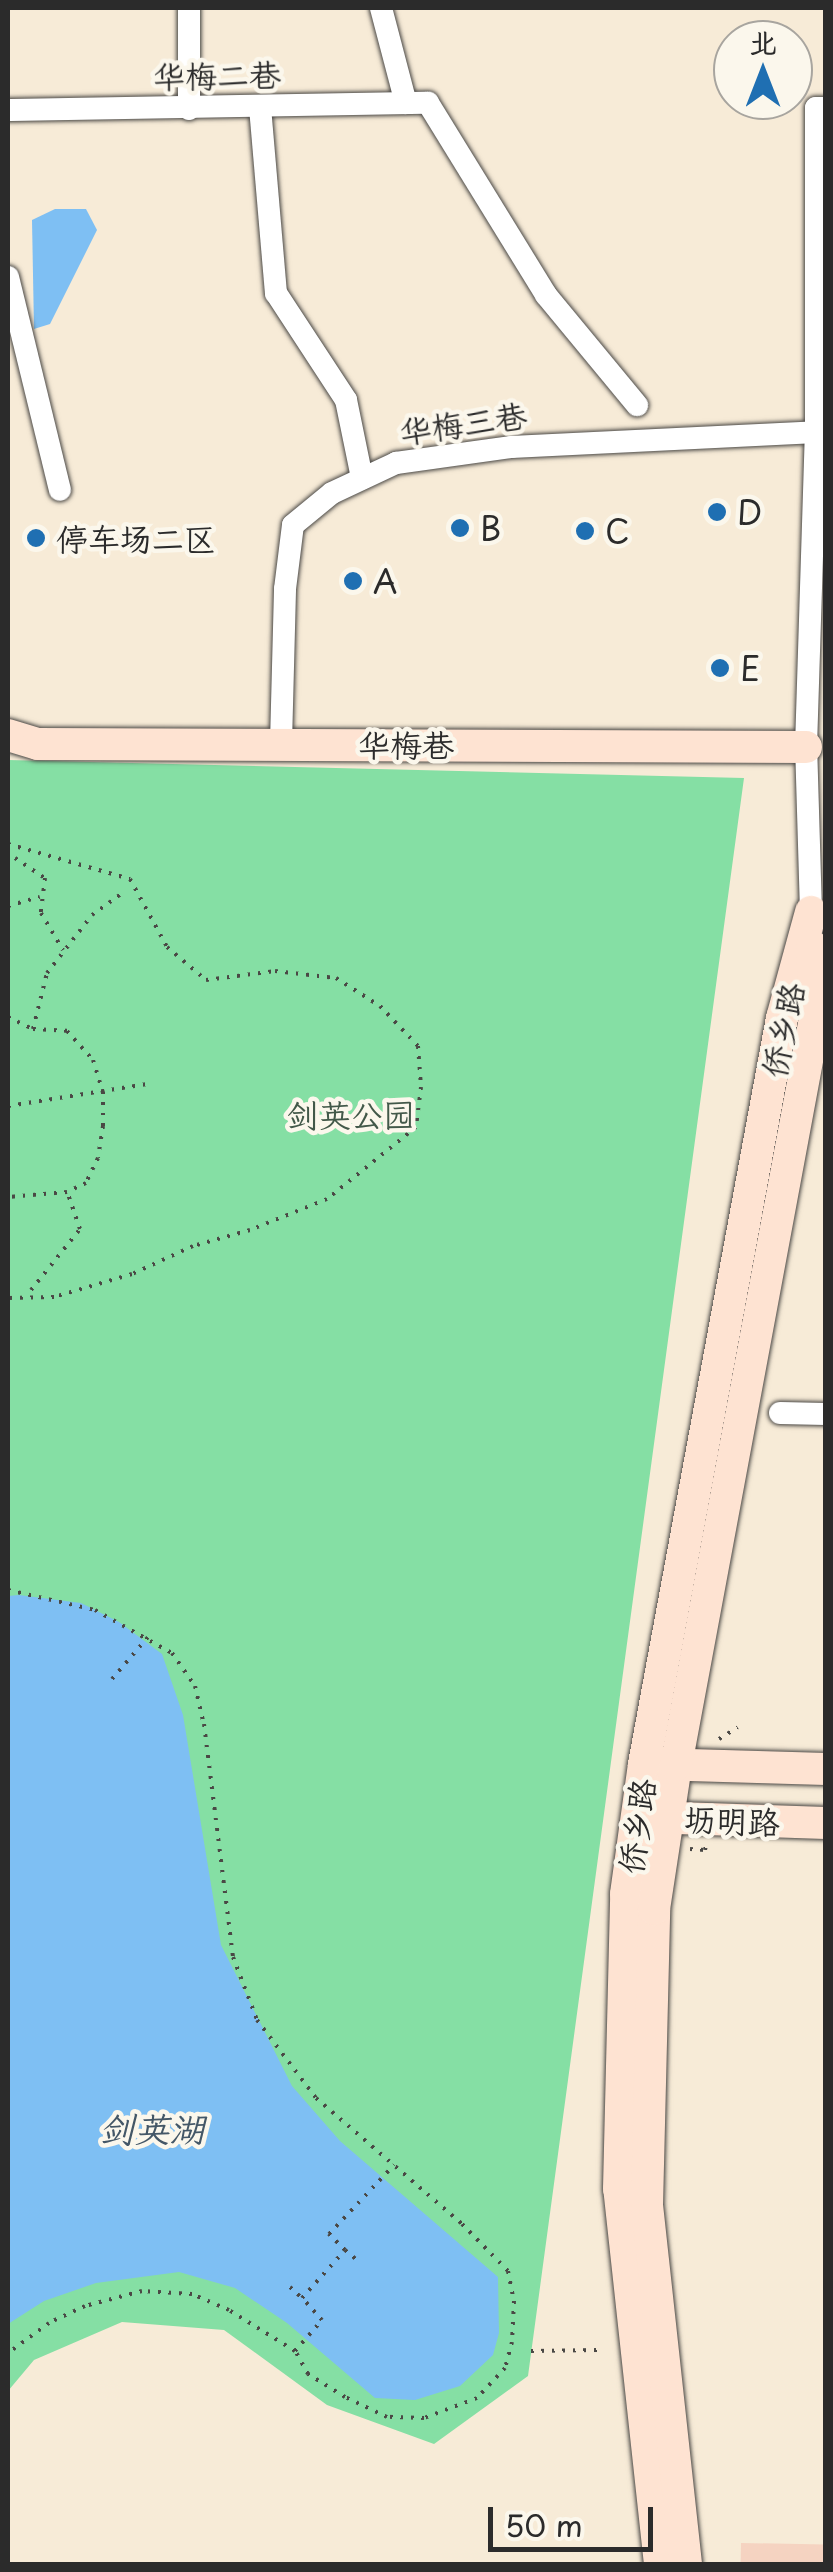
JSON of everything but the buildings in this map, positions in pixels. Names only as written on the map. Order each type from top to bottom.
[{"type":"street","points":[[189,8],[189,109]]},
{"type":"street","points":[[381,8],[417,103],[546,295],[637,405]]},
{"type":"street","name":"华梅二巷","points":[[8,110],[417,103]]},
{"type":"street","points":[[260,107],[276,293],[346,400],[362,478]]},
{"type":"street","points":[[811,912],[806,747],[816,432],[816,108],[826,108]]},
{"type":"street","points":[[8,277],[60,490]]},
{"type":"street","name":"华梅三巷","points":[[281,742],[285,589],[293,525],[332,494],[396,463],[512,447],[816,432]]},
{"type":"street","name":"华梅巷","points":[[8,736],[38,744],[806,747]]},
{"type":"street","name":"侨乡路","points":[[660,1764],[820,1018],[811,912]]},
{"type":"street","name":"侨乡路","points":[[686,2564],[647,2205],[654,1817],[782,1018],[811,912]]},
{"type":"street","points":[[782,1018],[820,1018]]},
{"type":"street","points":[[780,1413],[826,1414]]},
{"type":"street","name":"坜明路","points":[[660,1764],[826,1769]]},
{"type":"street","name":"侨乡路","points":[[654,1817],[626,1894],[619,2190],[660,2564]]},
{"type":"street","name":"坜明路","points":[[654,1817],[826,1822]]},
{"type":"path","points":[[8,844],[130,879],[167,948],[206,980],[275,971],[336,978],[380,1006],[418,1046],[421,1087],[416,1127],[326,1199],[250,1230],[193,1246],[132,1274],[54,1298],[8,1298]]},
{"type":"path","points":[[15,858],[44,878],[41,912],[64,950]]},
{"type":"path","points":[[33,1029],[47,973],[92,915],[121,894]]},
{"type":"path","points":[[8,906],[40,897]]},
{"type":"path","points":[[8,1016],[33,1029],[67,1032],[93,1060],[103,1092],[98,1158],[86,1183],[67,1192],[8,1197]]},
{"type":"path","points":[[8,1106],[147,1084]]},
{"type":"path","points":[[31,1290],[80,1229],[67,1192]]},
{"type":"path","points":[[8,1590],[95,1610],[172,1652],[195,1686],[204,1724],[233,1957],[257,2020],[316,2098],[508,2271],[513,2328],[505,2368],[477,2398],[451,2412],[424,2418],[386,2416],[308,2374],[295,2351],[229,2310],[192,2294],[142,2292],[85,2306],[48,2323],[8,2353]]},
{"type":"path","points":[[112,1679],[148,1636]]},
{"type":"path","points":[[718,1739],[738,1727]]},
{"type":"path","points":[[356,2260],[329,2234],[394,2165]]},
{"type":"path","points":[[302,2298],[345,2250]]},
{"type":"path","points":[[290,2287],[322,2320],[295,2351]]},
{"type":"path","points":[[531,2352],[598,2350]]},
{"type":"shaded area","points":[[741,2543],[825,2544],[825,2564],[741,2564]]},
{"type":"green space","name":"剑英公园","points":[[8,760],[744,778],[528,2376],[434,2444],[327,2405],[224,2330],[122,2322],[34,2360],[8,2391]]},
{"type":"water","points":[[55,209],[86,209],[97,230],[50,324],[34,329],[32,220]]},
{"type":"water","name":"剑英湖","points":[[8,1596],[81,1603],[119,1622],[162,1654],[183,1715],[221,1945],[292,2086],[340,2141],[498,2277],[499,2333],[493,2355],[460,2386],[415,2400],[375,2398],[287,2323],[235,2288],[179,2272],[96,2283],[44,2301],[8,2324]]},
{"type":"place","name":"D","points":[[717,512]]},
{"type":"place","name":"B","points":[[460,528]]},
{"type":"place","name":"C","points":[[585,531]]},
{"type":"place","name":"停车场二区","points":[[36,538]]},
{"type":"place","name":"A","points":[[353,581]]},
{"type":"place","name":"E","points":[[720,668]]}]
